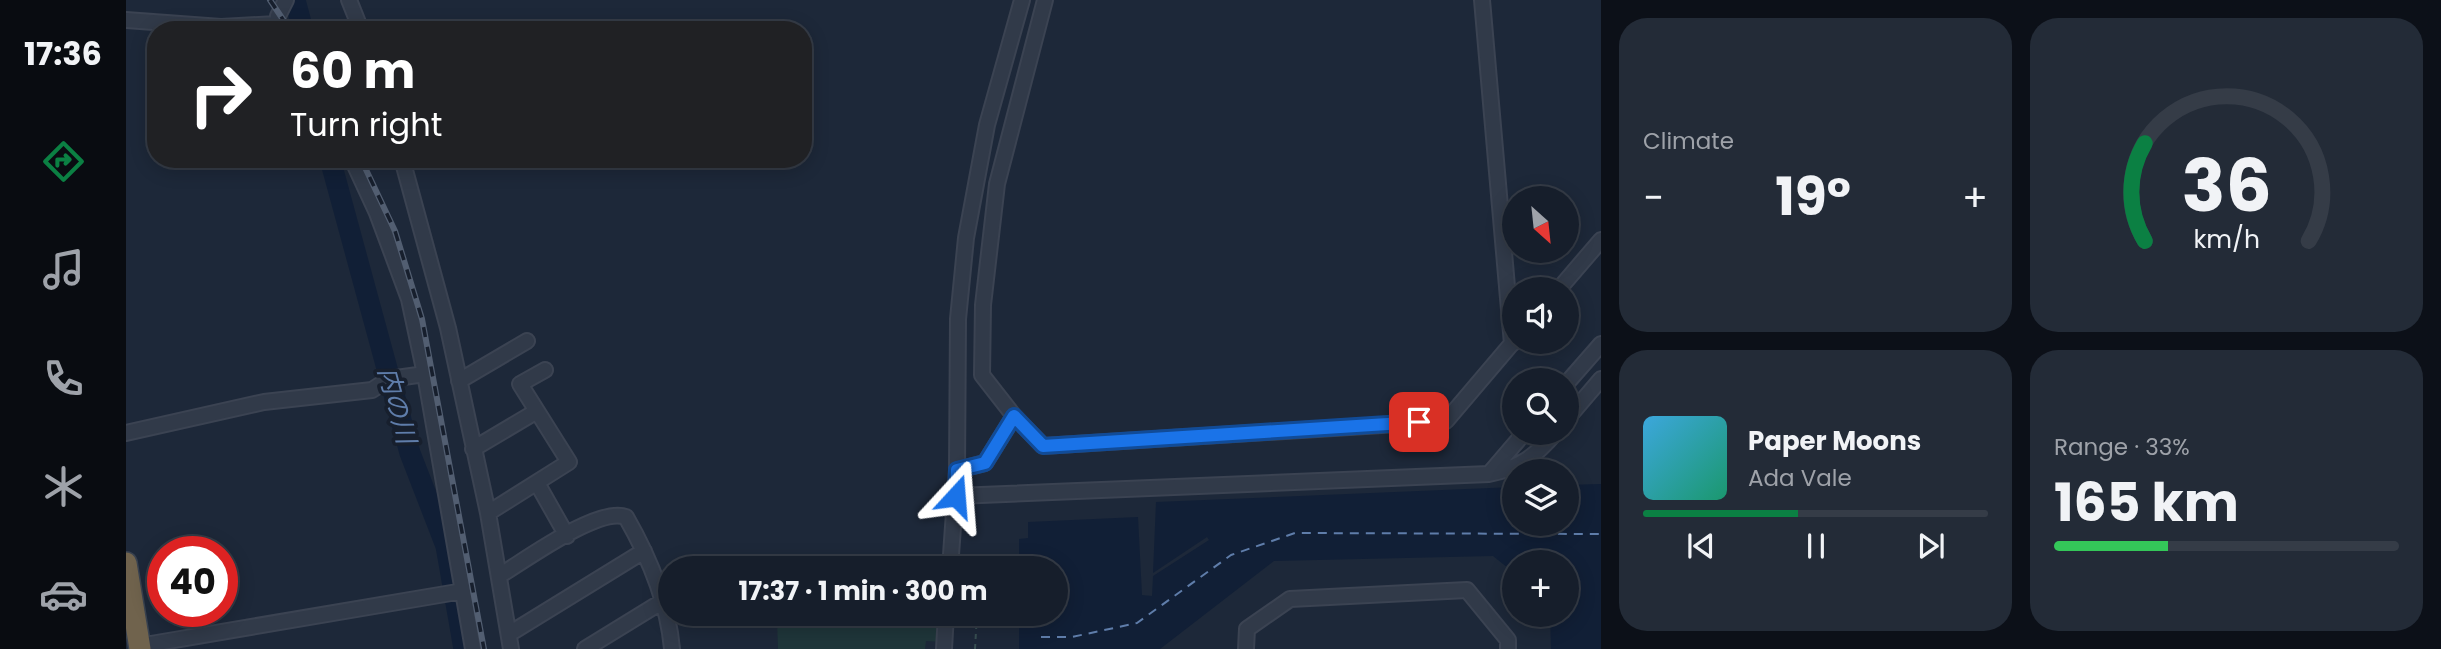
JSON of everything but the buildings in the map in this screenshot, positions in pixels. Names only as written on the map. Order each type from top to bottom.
[{"type":"highway","points":[[126,563],[140,648]]},
{"type":"street","points":[[279,21],[286,0]]},
{"type":"street","points":[[349,0],[357,21]]},
{"type":"street","points":[[951,556],[957,470],[958,318],[965,238],[986,125],[1022,0]]},
{"type":"street","points":[[1045,0],[997,184],[983,305],[982,375],[1014,416],[1043,446],[1446,421],[1504,354]]},
{"type":"street","points":[[1482,0],[1507,277]]},
{"type":"street","points":[[126,20],[147,22]]},
{"type":"street","points":[[356,168],[377,213],[409,299],[425,374],[473,649]]},
{"type":"street","points":[[404,168],[442,303],[488,513],[510,642],[644,551]]},
{"type":"street","points":[[1569,277],[1601,240]]},
{"type":"street","points":[[459,381],[527,341]]},
{"type":"street","points":[[1579,369],[1601,344]]},
{"type":"street","points":[[488,513],[569,462],[520,384],[545,370]]},
{"type":"street","points":[[126,433],[264,402],[372,390],[389,379],[425,374]]},
{"type":"street","points":[[1579,405],[1601,379]]},
{"type":"street","points":[[473,449],[537,411]]},
{"type":"street","points":[[957,470],[985,463],[1014,416]]},
{"type":"street","points":[[1489,474],[1514,445]]},
{"type":"street","points":[[956,496],[1489,474],[1510,470],[1535,456],[1545,445]]},
{"type":"street","points":[[537,483],[567,536]]},
{"type":"street","points":[[499,576],[600,518],[622,515],[626,517],[644,551],[658,588]]},
{"type":"street","points":[[1247,649],[1247,629],[1290,599],[1468,590],[1508,640],[1508,649]]},
{"type":"street","points":[[140,648],[463,591]]},
{"type":"street","points":[[593,647],[658,604]]},
{"type":"street","points":[[668,626],[672,649]]},
{"type":"street","points":[[944,649],[945,626]]},
{"type":"path","points":[[975,649],[976,626]]},
{"type":"green space","points":[[777,626],[945,626],[944,642],[926,641],[925,649],[778,649]]},
{"type":"water","points":[[1601,484],[1601,649],[1551,649],[1550,627],[1579,627],[1579,550],[1502,550],[1502,563],[1493,556],[1274,561],[1160,649],[1019,649],[1019,626],[1068,626],[1068,556],[1019,556],[1019,539],[1028,538],[1028,522],[1138,517],[1142,595],[1152,596],[1153,576],[1209,540],[1207,537],[1153,573],[1156,502],[1502,488],[1502,536],[1579,536],[1579,485]]},
{"type":"waterway","name":"内の川","points":[[295,0],[301,21]]},
{"type":"waterway","name":"内の川","points":[[332,168],[410,453],[446,546],[464,649]]},
{"type":"ferry route","points":[[1041,637],[1072,637],[1137,623],[1231,555],[1295,533],[1601,534]]},
{"type":"railway","points":[[270,0],[284,21]]},
{"type":"railway","points":[[365,168],[395,231],[422,319],[484,649]]},
{"type":"route","points":[[956,496],[957,470],[985,463],[1014,416],[1043,446],[1419,422]]}]
